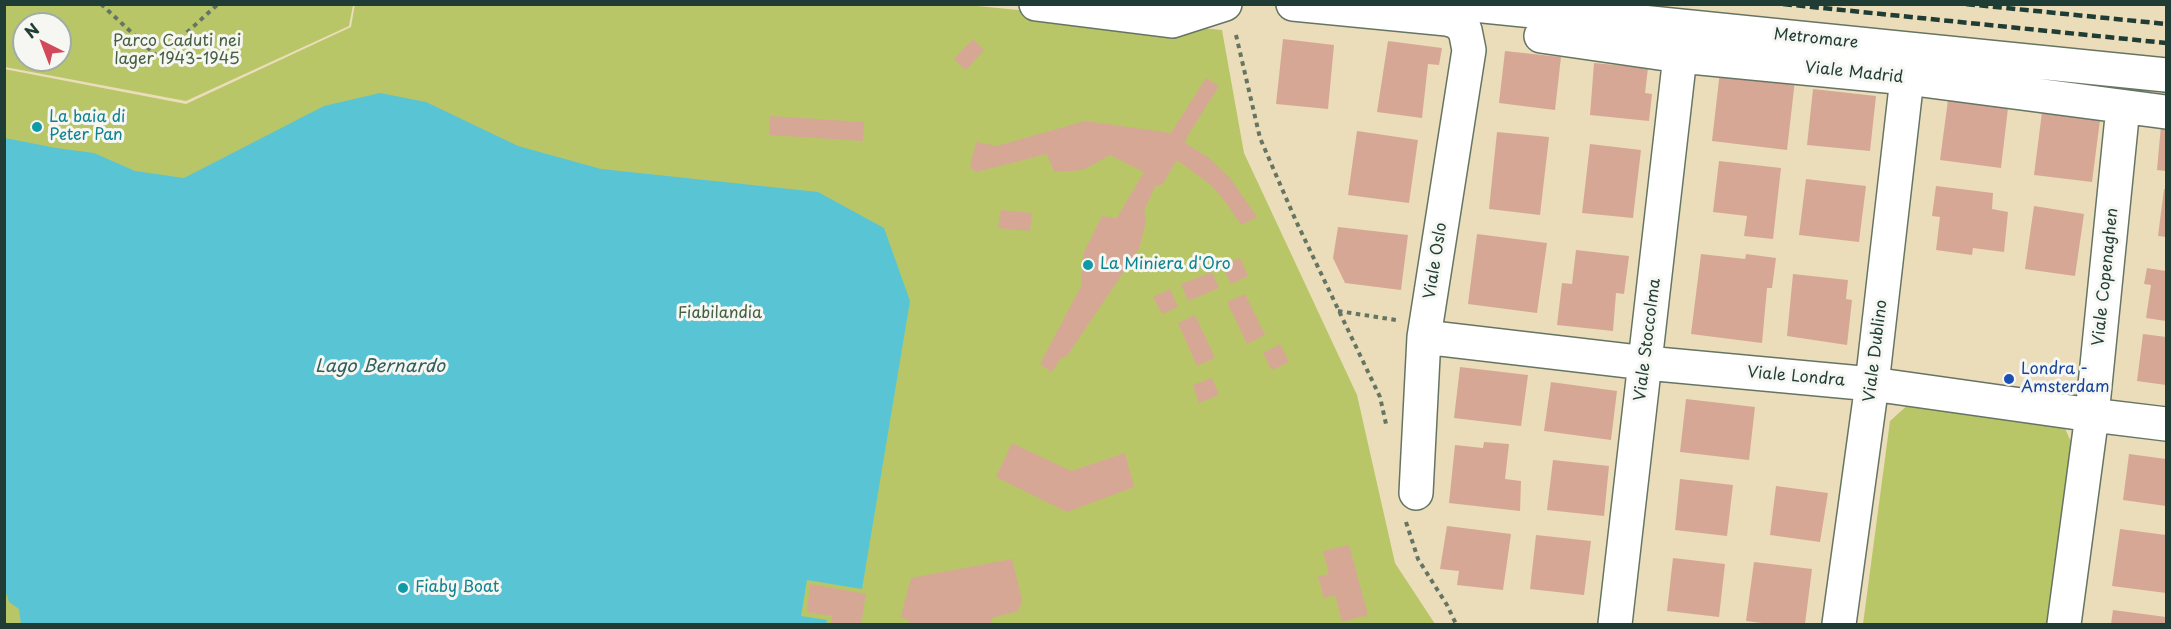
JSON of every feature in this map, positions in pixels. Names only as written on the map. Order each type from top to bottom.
[{"type":"street","points":[[1036,4],[1172,21],[1230,17]]},
{"type":"street","points":[[1293,4],[1447,19],[1457,22],[1465,17]]},
{"type":"street","name":"Metromare","points":[[1465,17],[2166,75]]},
{"type":"street","name":"Viale Oslo","points":[[1410,502],[1425,331],[1469,50],[1465,17]]},
{"type":"street","name":"Viale Madrid","points":[[1541,36],[1680,56],[1907,78],[2166,112]]},
{"type":"street","name":"Viale Stoccolma","points":[[1615,624],[1680,56]]},
{"type":"street","name":"Viale Dublino","points":[[1839,624],[1872,384],[1907,78]]},
{"type":"street","name":"Viale Copenaghen","points":[[2064,624],[2092,416],[2123,107]]},
{"type":"street","name":"Viale Londra","points":[[1425,331],[1646,363],[1872,384],[2092,416],[2166,424]]},
{"type":"path","points":[[101,4],[159,58],[218,4]]},
{"type":"path","points":[[1230,17],[1260,138],[1296,221],[1380,398],[1387,428]]},
{"type":"path","points":[[1338,311],[1425,331]]},
{"type":"path","points":[[1410,502],[1408,532],[1418,558],[1456,624]]},
{"type":"green space","name":"Parco Caduti nei lager 1943-1945","points":[[5,4],[353,5],[349,26],[186,101],[32,72],[72,72],[72,12],[12,12],[12,68],[5,67]]},
{"type":"green space","name":"Fiabilandia","points":[[355,4],[957,4],[1222,30],[1244,153],[1357,395],[1395,563],[1435,624],[5,624],[4,69],[186,104],[351,27]]},
{"type":"green space","points":[[1910,403],[2062,422],[2072,444],[2048,624],[1863,624],[1890,421]]},
{"type":"water","name":"Lago Bernardo","points":[[380,93],[426,102],[518,146],[601,169],[818,192],[884,228],[910,301],[862,589],[807,580],[801,616],[827,620],[826,624],[21,624],[19,609],[9,602],[4,586],[5,138],[94,153],[135,171],[184,178],[324,106]]},
{"type":"building","points":[[973,39],[984,50],[966,70],[954,59]]},
{"type":"building","points":[[1283,39],[1334,45],[1328,109],[1276,104]]},
{"type":"building","points":[[1388,41],[1442,48],[1439,65],[1428,64],[1422,118],[1377,112]]},
{"type":"building","points":[[1505,51],[1561,57],[1555,110],[1499,103]]},
{"type":"building","points":[[1594,63],[1648,68],[1645,93],[1652,94],[1649,121],[1590,115]]},
{"type":"building","points":[[1720,71],[1795,80],[1787,150],[1712,141]]},
{"type":"building","points":[[1206,78],[1219,86],[1185,143],[1209,158],[1230,178],[1257,217],[1241,225],[1211,185],[1177,160],[1162,185],[1156,185],[1144,210],[1146,221],[1139,249],[1067,356],[1061,358],[1052,372],[1040,364],[1081,286],[1084,252],[1102,216],[1117,218],[1144,172],[1110,155],[1083,170],[1054,172],[1047,154],[976,172],[970,167],[976,142],[997,146],[1085,121],[1171,133]]},
{"type":"building","points":[[1813,89],[1876,96],[1870,151],[1807,145]]},
{"type":"building","points":[[1948,100],[2008,108],[2001,168],[1940,160]]},
{"type":"building","points":[[2042,112],[2100,120],[2092,182],[2034,175]]},
{"type":"building","points":[[2162,114],[2166,114],[2166,171],[2157,170]]},
{"type":"building","points":[[770,116],[864,122],[863,141],[769,135]]},
{"type":"building","points":[[1357,131],[1418,140],[1409,203],[1348,195]]},
{"type":"building","points":[[1497,132],[1549,137],[1540,215],[1489,209]]},
{"type":"building","points":[[1590,144],[1641,150],[1633,218],[1582,213]]},
{"type":"building","points":[[1719,161],[1781,168],[1773,239],[1744,236],[1747,216],[1713,212]]},
{"type":"building","points":[[1806,179],[1866,186],[1859,242],[1799,235]]},
{"type":"building","points":[[1936,186],[1993,193],[1992,209],[2008,212],[2004,252],[1973,248],[1972,255],[1936,250],[1940,217],[1932,216]]},
{"type":"building","points":[[2164,189],[2166,189],[2166,237],[2158,236]]},
{"type":"building","points":[[2034,206],[2084,214],[2075,276],[2025,269]]},
{"type":"building","points":[[1001,210],[1032,213],[1030,231],[998,228]]},
{"type":"building","points":[[1338,227],[1408,235],[1401,290],[1345,283],[1333,258]]},
{"type":"building","points":[[1477,234],[1547,243],[1537,313],[1468,304]]},
{"type":"building","points":[[1576,250],[1629,256],[1624,294],[1616,293],[1613,331],[1557,325],[1562,283],[1572,284]]},
{"type":"building","points":[[1701,254],[1745,259],[1746,254],[1776,258],[1772,288],[1767,288],[1762,343],[1691,334]]},
{"type":"building","points":[[1240,258],[1248,276],[1231,284],[1222,265]]},
{"type":"building","points":[[2147,268],[2166,271],[2166,321],[2146,318],[2151,285],[2144,284]]},
{"type":"building","points":[[1212,272],[1219,288],[1188,301],[1181,284]]},
{"type":"building","points":[[1793,274],[1848,280],[1846,299],[1852,300],[1847,345],[1787,336]]},
{"type":"building","points":[[1170,289],[1178,307],[1162,314],[1153,297]]},
{"type":"building","points":[[1245,294],[1265,335],[1247,344],[1227,302]]},
{"type":"building","points":[[1195,315],[1215,358],[1197,366],[1178,323]]},
{"type":"building","points":[[2143,334],[2166,337],[2166,385],[2137,381]]},
{"type":"building","points":[[1280,344],[1289,362],[1272,370],[1263,353]]},
{"type":"building","points":[[1460,367],[1528,375],[1521,426],[1454,418]]},
{"type":"building","points":[[1212,378],[1219,395],[1199,403],[1193,385]]},
{"type":"building","points":[[1551,382],[1617,391],[1611,440],[1544,431]]},
{"type":"building","points":[[1686,399],[1755,407],[1749,460],[1680,452]]},
{"type":"building","points":[[1484,442],[1509,444],[1505,479],[1521,481],[1520,511],[1449,503],[1455,445],[1483,448]]},
{"type":"building","points":[[1012,443],[1071,471],[1125,453],[1134,487],[1067,512],[996,477]]},
{"type":"building","points":[[2129,454],[2166,459],[2166,506],[2123,500]]},
{"type":"building","points":[[1553,460],[1609,466],[1604,516],[1547,510]]},
{"type":"building","points":[[1680,479],[1733,485],[1727,536],[1675,530]]},
{"type":"building","points":[[1776,486],[1828,493],[1820,542],[1770,535]]},
{"type":"building","points":[[1447,526],[1511,534],[1503,590],[1457,585],[1459,571],[1440,569]]},
{"type":"building","points":[[2120,529],[2166,535],[2166,593],[2112,586]]},
{"type":"building","points":[[1536,535],[1591,541],[1584,595],[1530,589]]},
{"type":"building","points":[[1349,545],[1368,615],[1342,622],[1335,595],[1324,598],[1318,576],[1329,574],[1323,551]]},
{"type":"building","points":[[1673,558],[1725,564],[1719,617],[1667,611]]},
{"type":"building","points":[[1012,559],[1022,600],[1018,611],[992,618],[992,624],[912,624],[901,616],[911,578]]},
{"type":"building","points":[[1754,562],[1812,569],[1805,624],[1746,621]]},
{"type":"building","points":[[810,584],[866,594],[861,624],[831,624],[832,616],[807,612]]},
{"type":"building","points":[[2113,610],[2166,617],[2166,624],[2111,624]]},
{"type":"railway","points":[[1783,4],[2166,43]]},
{"type":"railway","points":[[1966,4],[2166,24]]},
{"type":"place","name":"La baia di Peter Pan","points":[[37,127]]},
{"type":"place","name":"La Miniera d'Oro","points":[[1088,265]]},
{"type":"place","name":"Londra - Amsterdam","points":[[2009,379]]},
{"type":"place","name":"Fiaby Boat","points":[[403,588]]}]
